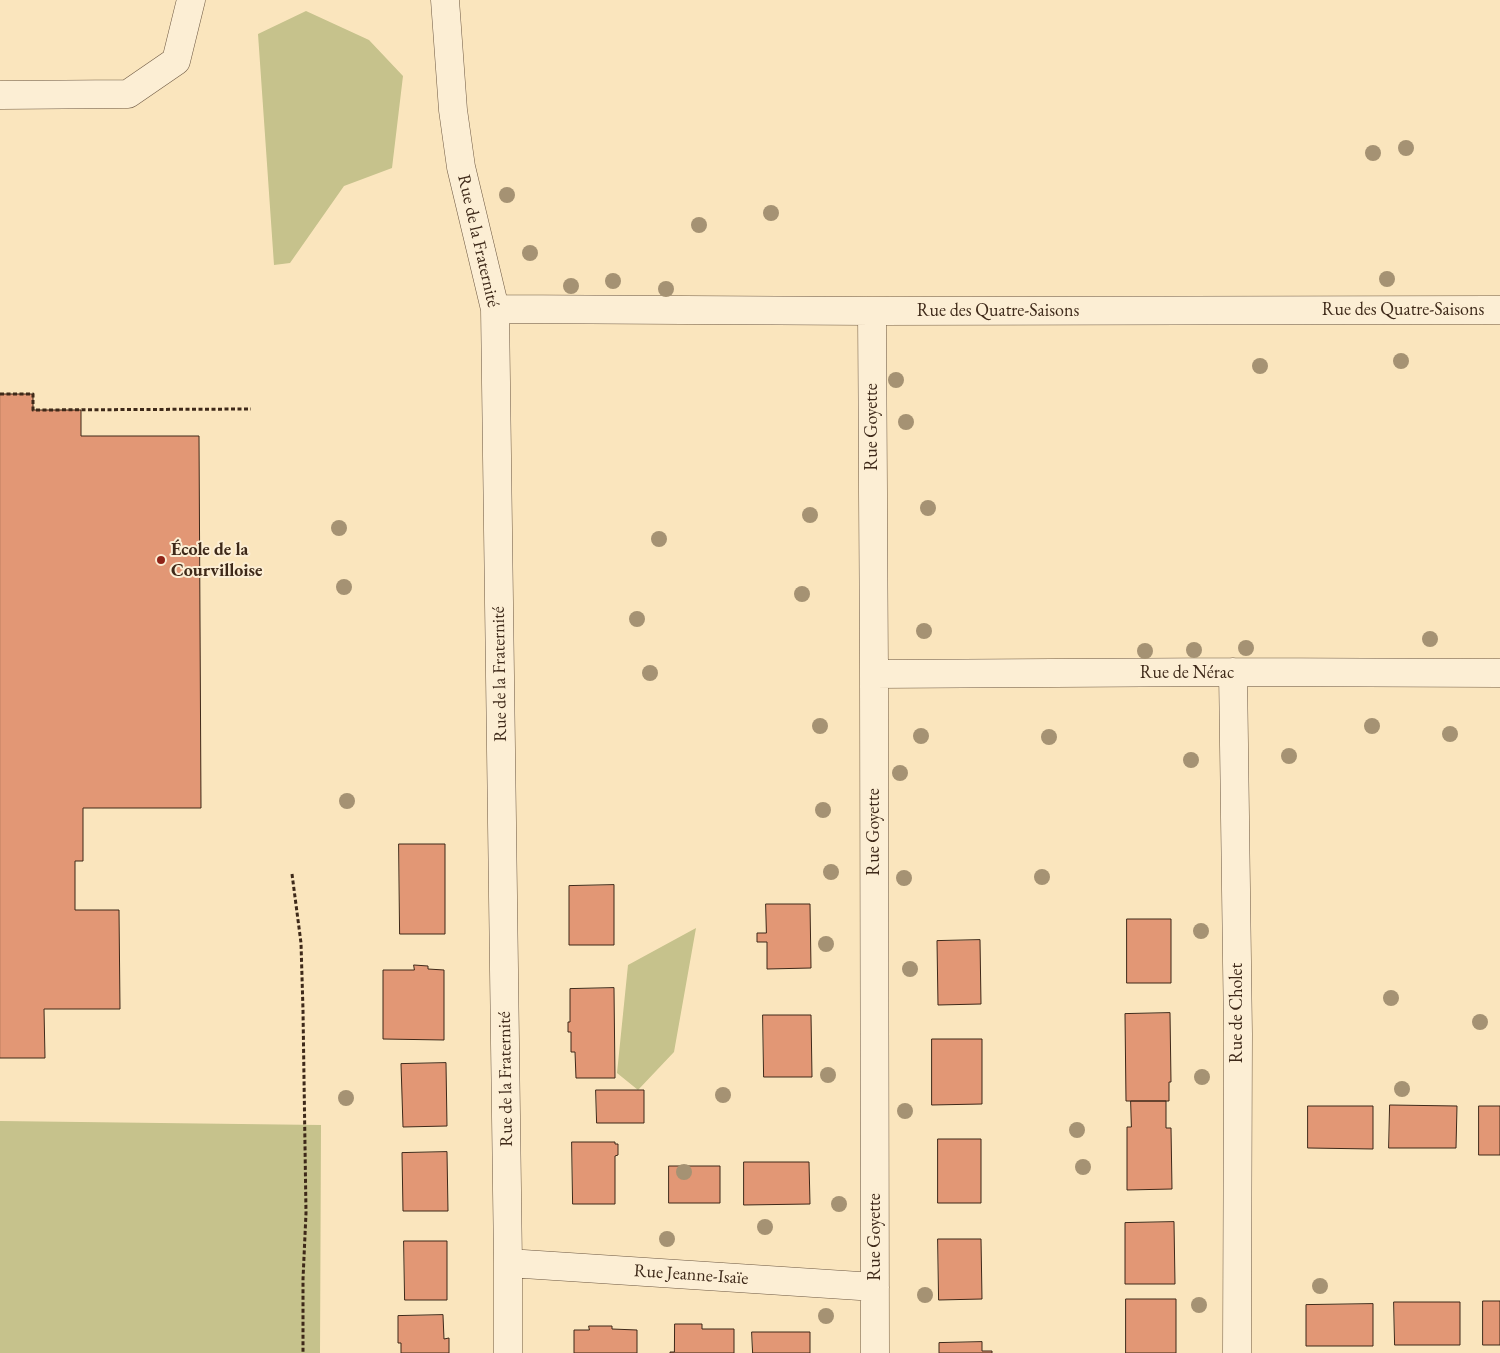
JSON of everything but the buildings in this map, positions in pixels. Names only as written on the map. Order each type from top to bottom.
[{"type":"street","points":[[0,95],[128,94],[176,61],[191,0]]},
{"type":"street","name":"Rue de la Fraternité","points":[[445,0],[453,110],[461,167],[495,310],[508,1353]]},
{"type":"street","name":"Rue des Quatre-Saisons","points":[[495,310],[1500,310]]},
{"type":"street","name":"Rue Goyette","points":[[872,311],[875,1353]]},
{"type":"street","name":"Rue de Cholet","points":[[1233,672],[1238,1034],[1236,1353]]},
{"type":"street","name":"Rue de Nérac","points":[[874,674],[1500,673]]},
{"type":"street","name":"Rue Jeanne-Isaïe","points":[[508,1263],[875,1287]]},
{"type":"path","points":[[0,394],[32,394],[33,410],[251,409]]},
{"type":"path","points":[[292,874],[301,943],[303,1010],[306,1213],[303,1278],[303,1353]]},
{"type":"shaded area","points":[[306,11],[369,40],[403,76],[392,168],[344,186],[290,263],[274,265],[258,34]]},
{"type":"shaded area","points":[[696,928],[674,1052],[638,1090],[617,1073],[628,965]]},
{"type":"shaded area","points":[[0,1121],[321,1125],[320,1353],[0,1353]]},
{"type":"place","name":"École de la Courvilloise","points":[[161,560]]}]
